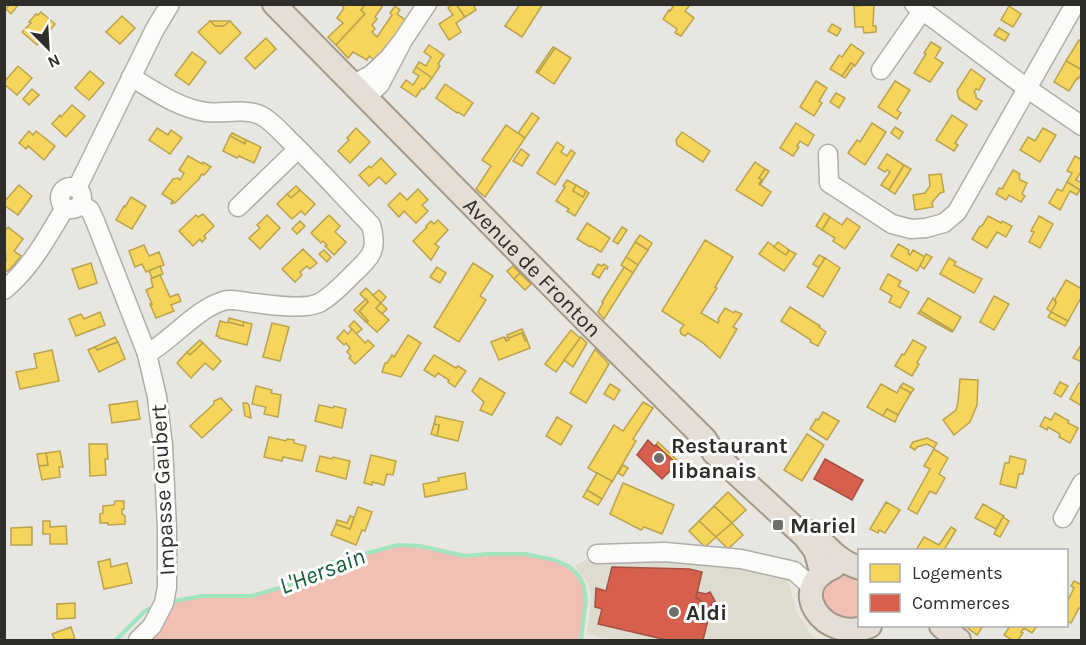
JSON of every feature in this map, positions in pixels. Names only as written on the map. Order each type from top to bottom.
[{"type":"main road","name":"Avenue de Fronton","points":[[274,4],[703,437],[714,453],[812,544],[818,557],[818,581],[811,598],[812,610],[817,620],[832,632],[842,635],[863,633]]},
{"type":"main road","name":"Avenue de Fronton","points":[[286,4],[363,93]]},
{"type":"main road","name":"Avenue de Fronton","points":[[703,437],[720,446],[801,519],[831,551],[855,566]]},
{"type":"main road","name":"Avenue de Fronton","points":[[818,581],[835,567],[855,566]]},
{"type":"main road","points":[[942,627],[959,640]]},
{"type":"street","points":[[4,290],[27,268],[74,200],[131,77],[170,4]]},
{"type":"street","points":[[155,29],[177,4]]},
{"type":"street","points":[[363,93],[373,91],[380,84],[426,4]]},
{"type":"street","points":[[828,154],[829,183],[892,224],[911,229],[944,223],[957,212],[1075,4]]},
{"type":"street","points":[[881,70],[918,8],[1082,126]]},
{"type":"street","points":[[131,77],[189,109],[207,112],[249,112],[268,120],[371,225],[374,238],[374,249],[369,259],[319,303],[308,306],[291,306],[225,300],[206,308],[147,354]]},
{"type":"street","points":[[238,207],[298,149]]},
{"type":"street","name":"Impasse Gaubert","points":[[74,200],[90,210],[147,354],[157,397],[163,445],[167,587],[164,603],[152,626],[138,640]]},
{"type":"street","points":[[1063,518],[1082,483]]},
{"type":"street","points":[[597,554],[665,552],[741,559],[794,571],[818,581]]},
{"type":"shaded area","points":[[398,545],[421,546],[460,556],[528,555],[556,560],[568,566],[577,574],[585,592],[581,640],[138,640],[164,603],[202,596],[252,596],[289,585],[330,563]]},
{"type":"shaded area","points":[[611,558],[690,562],[753,571],[788,579],[796,611],[813,637],[819,640],[615,640],[587,634],[591,596],[587,582],[575,566],[585,560]]},
{"type":"shaded area","points":[[843,576],[858,579],[858,620],[830,619],[823,593],[824,588]]},
{"type":"building: Logements","points":[[10,4],[19,4],[11,14],[6,9]]},
{"type":"building: Logements","points":[[341,4],[366,4],[361,10],[365,14],[336,45],[328,37],[343,23],[337,18],[344,8]]},
{"type":"building: Logements","points":[[366,4],[380,4],[382,7],[372,25],[375,29],[372,32],[377,37],[392,15],[390,13],[395,6],[400,10],[397,14],[407,21],[379,63],[369,56],[367,60],[353,52],[348,58],[336,45],[365,14],[361,10]]},
{"type":"building: Logements","points":[[456,4],[465,17],[456,23],[461,32],[449,40],[439,24],[453,15],[448,8]]},
{"type":"building: Logements","points":[[456,4],[473,4],[476,10],[465,17]]},
{"type":"building: Logements","points":[[520,4],[543,4],[522,37],[505,26]]},
{"type":"building: Logements","points":[[669,4],[687,4],[689,6],[685,11],[694,18],[681,36],[675,33],[677,29],[663,19],[673,7]]},
{"type":"building: Logements","points":[[874,5],[873,26],[876,26],[876,32],[864,33],[863,27],[855,27],[854,6]]},
{"type":"building: Logements","points":[[1009,6],[1021,14],[1013,27],[1001,20]]},
{"type":"building: Logements","points":[[41,12],[55,24],[37,45],[22,32],[36,14]]},
{"type":"building: Logements","points":[[122,16],[135,28],[120,44],[106,32]]},
{"type":"building: Logements","points":[[210,21],[230,21],[224,26],[215,26]]},
{"type":"building: Logements","points":[[210,21],[215,26],[224,26],[230,21],[241,33],[220,54],[198,32]]},
{"type":"building: Logements","points":[[832,24],[841,29],[837,36],[828,31]]},
{"type":"building: Logements","points":[[999,28],[1009,34],[1005,41],[994,35]]},
{"type":"building: Logements","points":[[266,38],[276,49],[255,69],[245,58]]},
{"type":"building: Logements","points":[[1079,40],[1082,41],[1082,70],[1066,61]]},
{"type":"building: Logements","points":[[931,42],[941,48],[935,58],[943,63],[930,82],[914,73]]},
{"type":"building: Logements","points":[[851,44],[864,53],[855,66],[851,63],[842,76],[830,69],[839,55],[842,57]]},
{"type":"building: Logements","points":[[429,45],[444,55],[432,78],[416,67],[419,62],[426,66],[431,57],[424,52]]},
{"type":"building: Logements","points":[[553,47],[555,48],[538,73],[536,72]]},
{"type":"building: Logements","points":[[555,48],[571,58],[554,84],[538,73]]},
{"type":"building: Logements","points":[[192,52],[206,62],[189,85],[175,75]]},
{"type":"building: Logements","points":[[1066,61],[1082,70],[1069,91],[1054,82]]},
{"type":"building: Logements","points":[[851,63],[854,65],[845,78],[842,76]]},
{"type":"building: Logements","points":[[18,66],[32,78],[17,95],[4,82]]},
{"type":"building: Logements","points":[[416,67],[432,78],[416,97],[401,87],[406,80],[413,85],[419,76],[413,72]]},
{"type":"building: Logements","points":[[971,69],[985,79],[979,90],[976,89],[974,92],[976,98],[982,101],[976,110],[959,99],[957,91]]},
{"type":"building: Logements","points":[[90,71],[104,83],[89,100],[75,88]]},
{"type":"building: Logements","points":[[816,81],[827,88],[814,116],[800,107]]},
{"type":"building: Logements","points":[[895,81],[910,90],[897,110],[901,113],[897,119],[878,107]]},
{"type":"building: Logements","points":[[445,84],[473,103],[464,116],[436,98]]},
{"type":"building: Logements","points":[[32,89],[39,95],[29,105],[23,99]]},
{"type":"building: Logements","points":[[836,93],[845,98],[839,108],[830,102]]},
{"type":"building: Logements","points":[[72,105],[85,116],[66,137],[52,124]]},
{"type":"building: Logements","points":[[532,113],[539,118],[525,138],[518,133]]},
{"type":"building: Logements","points":[[952,115],[967,125],[955,143],[958,145],[954,151],[936,140]]},
{"type":"building: Logements","points":[[796,123],[814,135],[808,146],[800,141],[793,156],[780,148]]},
{"type":"building: Logements","points":[[872,123],[886,132],[865,165],[848,153],[857,140],[860,142]]},
{"type":"building: Logements","points":[[506,125],[525,138],[485,197],[476,189],[491,166],[482,160]]},
{"type":"building: Logements","points":[[895,127],[903,132],[899,139],[891,133]]},
{"type":"building: Logements","points":[[157,128],[168,135],[171,130],[182,138],[170,154],[149,140]]},
{"type":"building: Logements","points":[[356,128],[370,142],[350,163],[338,151],[349,140],[347,138]]},
{"type":"building: Logements","points":[[1043,128],[1056,135],[1040,162],[1020,150],[1028,137],[1035,141]]},
{"type":"building: Logements","points":[[29,131],[33,135],[36,131],[55,146],[44,160],[28,146],[26,149],[19,143]]},
{"type":"building: Logements","points":[[682,132],[710,151],[703,162],[677,145],[676,140]]},
{"type":"building: Logements","points":[[232,133],[246,140],[245,144],[230,136]]},
{"type":"building: Logements","points":[[230,136],[245,144],[246,140],[261,147],[254,163],[223,151]]},
{"type":"building: Logements","points":[[557,142],[564,147],[561,152],[567,156],[571,150],[575,153],[555,185],[537,173]]},
{"type":"building: Logements","points":[[521,149],[529,155],[522,166],[513,161]]},
{"type":"building: Logements","points":[[887,154],[904,165],[889,190],[881,185],[890,172],[878,168]]},
{"type":"building: Logements","points":[[188,156],[211,167],[172,204],[173,201],[162,194],[173,179],[180,180],[184,173],[179,170]]},
{"type":"building: Logements","points":[[1075,156],[1082,160],[1082,170],[1076,180],[1082,183],[1080,190],[1067,182],[1072,173],[1067,171]]},
{"type":"building: Logements","points":[[381,158],[396,174],[386,184],[379,177],[369,186],[359,175]]},
{"type":"building: Logements","points":[[755,162],[765,169],[759,178],[762,180],[759,184],[771,192],[762,206],[736,190]]},
{"type":"building: Logements","points":[[904,165],[911,169],[895,194],[889,190]]},
{"type":"building: Logements","points":[[765,169],[769,171],[760,185],[762,180],[759,178]]},
{"type":"building: Logements","points":[[1013,170],[1020,174],[1020,180],[1027,183],[1022,194],[1025,196],[1021,202],[1009,195],[1006,200],[996,194],[999,188],[1002,189]]},
{"type":"building: Logements","points":[[941,174],[944,192],[934,200],[933,207],[915,210],[913,195],[925,193],[930,186],[929,175]]},
{"type":"building: Logements","points":[[567,180],[576,185],[573,191],[583,197],[586,191],[589,193],[575,216],[556,201]]},
{"type":"building: Logements","points":[[1067,182],[1080,190],[1077,195],[1070,191],[1060,210],[1049,203],[1057,189],[1062,191]]},
{"type":"building: Logements","points":[[19,185],[32,196],[18,215],[4,205],[4,202]]},
{"type":"building: Logements","points":[[576,185],[586,191],[583,197],[573,191]]},
{"type":"building: Logements","points":[[296,186],[300,190],[291,198],[287,194]]},
{"type":"building: Logements","points":[[418,189],[428,200],[422,205],[428,211],[416,223],[404,211],[399,217],[388,205],[400,193],[407,200]]},
{"type":"building: Logements","points":[[300,190],[315,204],[305,215],[301,211],[292,219],[277,204],[287,194],[291,198]]},
{"type":"building: Logements","points":[[131,197],[146,206],[132,229],[116,220]]},
{"type":"building: Logements","points":[[824,213],[830,217],[822,230],[816,226]]},
{"type":"building: Logements","points":[[203,214],[214,226],[204,236],[206,238],[202,242],[200,239],[193,246],[179,231],[196,215],[198,217]]},
{"type":"building: Logements","points":[[267,215],[280,228],[260,249],[249,238],[260,228],[257,225]]},
{"type":"building: Logements","points":[[329,215],[340,226],[335,232],[346,242],[334,255],[323,241],[321,243],[311,233]]},
{"type":"building: Logements","points":[[988,216],[1012,226],[1006,237],[997,232],[987,248],[972,239]]},
{"type":"building: Logements","points":[[1039,216],[1053,224],[1040,248],[1029,242],[1034,232],[1031,231]]},
{"type":"building: Logements","points":[[830,217],[842,225],[847,218],[860,227],[845,249],[833,241],[835,238],[822,230]]},
{"type":"building: Logements","points":[[438,220],[448,230],[435,244],[439,247],[431,260],[413,241],[431,221],[434,224]]},
{"type":"building: Logements","points":[[300,221],[305,226],[297,234],[292,229]]},
{"type":"building: Logements","points":[[587,223],[610,238],[601,252],[577,239]]},
{"type":"building: Logements","points":[[8,227],[23,239],[14,251],[21,256],[7,271],[4,269],[6,260],[4,232]]},
{"type":"building: Logements","points":[[622,227],[627,230],[618,244],[613,241]]},
{"type":"building: Logements","points":[[640,235],[652,243],[648,250],[635,242]]},
{"type":"building: Logements","points":[[705,240],[733,257],[701,313],[718,323],[725,308],[742,314],[733,327],[737,329],[720,358],[688,333],[685,336],[681,334],[680,330],[684,325],[662,311]]},
{"type":"building: Logements","points":[[635,242],[648,250],[638,265],[626,257]]},
{"type":"building: Logements","points":[[768,242],[786,255],[789,250],[796,254],[784,271],[759,254]]},
{"type":"building: Logements","points":[[778,242],[789,250],[786,255],[774,247]]},
{"type":"building: Logements","points":[[898,244],[909,250],[910,255],[913,250],[925,257],[917,271],[891,256]]},
{"type":"building: Logements","points":[[144,245],[149,256],[159,252],[164,265],[146,272],[142,264],[135,267],[129,251]]},
{"type":"building: Logements","points":[[303,249],[317,263],[310,269],[307,266],[300,272],[302,275],[295,282],[282,269]]},
{"type":"building: Logements","points":[[324,250],[331,257],[327,262],[319,254]]},
{"type":"building: Logements","points":[[926,254],[932,257],[924,269],[920,266]]},
{"type":"building: Logements","points":[[819,255],[825,258],[819,268],[813,264]]},
{"type":"building: Logements","points":[[626,257],[638,265],[633,273],[621,265]]},
{"type":"building: Logements","points":[[825,258],[840,268],[823,297],[807,287]]},
{"type":"building: Logements","points":[[949,258],[956,262],[954,265],[982,279],[974,293],[940,274]]},
{"type":"building: Logements","points":[[91,263],[97,283],[79,289],[72,269]]},
{"type":"building: Logements","points":[[473,263],[493,276],[480,296],[486,300],[459,342],[434,327]]},
{"type":"building: Logements","points":[[598,264],[608,267],[599,278],[592,274]]},
{"type":"building: Logements","points":[[160,266],[163,274],[152,278],[149,271]]},
{"type":"building: Logements","points":[[513,266],[520,273],[514,279],[507,271]]},
{"type":"building: Logements","points":[[437,267],[446,273],[440,283],[430,277]]},
{"type":"building: Logements","points":[[624,267],[633,273],[604,319],[598,312]]},
{"type":"building: Logements","points":[[520,273],[531,284],[525,290],[514,279]]},
{"type":"building: Logements","points":[[888,274],[901,281],[898,286],[909,292],[900,308],[889,302],[892,296],[880,289]]},
{"type":"building: Logements","points":[[160,275],[170,297],[178,294],[181,301],[171,305],[174,311],[156,318],[146,290],[153,287],[151,279]]},
{"type":"building: Logements","points":[[1066,280],[1082,289],[1082,296],[1068,321],[1051,312],[1056,303],[1055,299]]},
{"type":"building: Logements","points":[[366,288],[381,303],[376,308],[389,320],[377,332],[366,322],[368,321],[359,311],[368,302],[360,294]]},
{"type":"building: Logements","points":[[379,290],[386,297],[381,303],[373,295]]},
{"type":"building: Logements","points":[[994,296],[1009,304],[994,330],[980,322]]},
{"type":"building: Logements","points":[[928,298],[961,317],[953,331],[920,311]]},
{"type":"building: Logements","points":[[1053,298],[1056,303],[1051,312],[1047,309]]},
{"type":"building: Logements","points":[[366,299],[368,302],[359,311],[368,321],[366,322],[354,310]]},
{"type":"building: Logements","points":[[381,303],[387,309],[382,314],[376,308]]},
{"type":"building: Logements","points":[[790,307],[826,332],[818,346],[781,321]]},
{"type":"building: Logements","points":[[920,311],[953,331],[918,313]]},
{"type":"building: Logements","points":[[100,312],[105,325],[76,336],[69,319],[81,314],[84,319]]},
{"type":"building: Logements","points":[[1051,312],[1068,321],[1065,326],[1048,317]]},
{"type":"building: Logements","points":[[229,318],[244,322],[243,326],[228,322]]},
{"type":"building: Logements","points":[[220,321],[243,326],[244,322],[252,324],[247,345],[216,336]]},
{"type":"building: Logements","points":[[354,321],[362,329],[356,334],[349,326]]},
{"type":"building: Logements","points":[[272,323],[289,327],[280,361],[263,357]]},
{"type":"building: Logements","points":[[352,329],[365,343],[368,340],[374,346],[355,364],[347,352],[350,348],[337,338],[344,330],[348,334]]},
{"type":"building: Logements","points":[[522,329],[527,340],[525,341],[522,333],[506,341],[507,335]]},
{"type":"building: Logements","points":[[571,330],[580,338],[556,372],[545,364]]},
{"type":"building: Logements","points":[[522,333],[530,348],[499,360],[491,342],[504,337],[506,341]]},
{"type":"building: Logements","points":[[408,335],[421,343],[401,377],[382,372],[385,363],[392,355],[394,357]]},
{"type":"building: Logements","points":[[115,337],[118,342],[97,350],[95,347]]},
{"type":"building: Logements","points":[[581,337],[587,343],[573,367],[564,360]]},
{"type":"building: Logements","points":[[200,340],[203,343],[190,355],[187,352]]},
{"type":"building: Logements","points":[[913,340],[926,347],[912,376],[895,366]]},
{"type":"building: Logements","points":[[118,342],[125,359],[99,372],[88,350],[95,347],[97,350]]},
{"type":"building: Logements","points":[[203,343],[221,361],[213,370],[205,363],[191,378],[177,363],[187,352],[190,355]]},
{"type":"building: Logements","points":[[1082,346],[1082,362],[1073,358]]},
{"type":"building: Logements","points":[[595,349],[609,364],[586,403],[570,393]]},
{"type":"building: Logements","points":[[52,350],[59,381],[20,389],[16,372],[37,368],[34,354]]},
{"type":"building: Logements","points":[[434,355],[466,371],[455,387],[438,373],[435,377],[424,370]]},
{"type":"building: Logements","points":[[480,378],[505,393],[492,415],[480,410],[484,402],[472,391]]},
{"type":"building: Logements","points":[[960,379],[978,380],[977,405],[970,422],[954,435],[943,420],[956,410]]},
{"type":"building: Logements","points":[[1060,382],[1068,386],[1061,397],[1054,393]]},
{"type":"building: Logements","points":[[903,383],[914,389],[911,393],[900,387]]},
{"type":"building: Logements","points":[[1079,383],[1082,385],[1082,406],[1070,399]]},
{"type":"building: Logements","points":[[610,384],[620,390],[614,400],[604,394]]},
{"type":"building: Logements","points":[[881,384],[897,393],[900,387],[911,393],[898,415],[887,409],[883,416],[867,407]]},
{"type":"building: Logements","points":[[256,386],[281,395],[278,417],[264,414],[266,407],[252,404]]},
{"type":"building: Logements","points":[[221,398],[232,410],[202,438],[190,426],[214,404],[214,401]]},
{"type":"building: Logements","points":[[137,401],[140,419],[112,423],[109,405]]},
{"type":"building: Logements","points":[[643,402],[653,408],[633,439],[636,441],[612,482],[588,468],[614,425],[623,431]]},
{"type":"building: Logements","points":[[243,403],[249,405],[251,418],[245,416]]},
{"type":"building: Logements","points":[[319,405],[346,409],[342,428],[315,421]]},
{"type":"building: Logements","points":[[887,409],[898,415],[895,422],[883,416]]},
{"type":"building: Logements","points":[[823,412],[839,421],[827,440],[810,429]]},
{"type":"building: Logements","points":[[1055,413],[1078,428],[1070,443],[1048,427],[1047,430],[1040,426],[1045,417],[1051,420]]},
{"type":"building: Logements","points":[[436,416],[463,422],[458,441],[437,436],[439,425],[434,424]]},
{"type":"building: Logements","points":[[557,417],[572,426],[561,445],[546,436]]},
{"type":"building: Logements","points":[[434,424],[439,425],[437,436],[431,434]]},
{"type":"building: Logements","points":[[807,434],[824,445],[802,481],[784,470]]},
{"type":"building: Logements","points":[[269,437],[286,441],[287,439],[294,440],[294,443],[306,446],[302,461],[283,457],[282,461],[264,457]]},
{"type":"building: Logements","points":[[927,438],[937,443],[934,448],[927,444],[915,450],[910,447],[913,442]]},
{"type":"building: Logements","points":[[658,442],[679,462],[677,464],[656,445]]},
{"type":"building: Logements","points":[[89,444],[107,444],[106,475],[90,476]]},
{"type":"building: Logements","points":[[934,449],[948,458],[939,474],[945,478],[936,494],[930,491],[917,514],[908,509],[930,469],[924,466]]},
{"type":"building: Logements","points":[[60,451],[63,467],[59,467],[60,477],[42,480],[39,466],[48,465],[46,453]]},
{"type":"building: Logements","points":[[46,453],[48,465],[39,466],[37,454]]},
{"type":"building: Logements","points":[[371,455],[396,461],[393,475],[387,474],[384,485],[364,483]]},
{"type":"building: Logements","points":[[320,456],[350,461],[346,479],[316,471]]},
{"type":"building: Logements","points":[[1010,456],[1026,460],[1023,474],[1019,474],[1016,488],[1000,484],[1005,463],[1009,463]]},
{"type":"building: Logements","points":[[623,465],[628,468],[623,476],[618,473]]},
{"type":"building: Logements","points":[[465,473],[467,489],[425,497],[423,484],[439,481],[438,478]]},
{"type":"building: Logements","points":[[597,473],[612,481],[602,499],[587,490]]},
{"type":"building: Logements","points":[[623,483],[674,505],[662,534],[644,527],[641,530],[610,514]]},
{"type":"building: Logements","points":[[587,490],[602,499],[598,505],[583,497]]},
{"type":"building: Logements","points":[[728,492],[746,510],[732,523],[714,506]]},
{"type":"building: Logements","points":[[115,501],[124,501],[122,514],[125,516],[125,524],[100,523],[103,506],[114,505]]},
{"type":"building: Logements","points":[[886,502],[900,510],[885,533],[879,530],[878,533],[870,529]]},
{"type":"building: Logements","points":[[983,504],[1004,516],[996,529],[975,518]]},
{"type":"building: Logements","points":[[714,506],[732,523],[716,537],[699,521]]},
{"type":"building: Logements","points":[[358,507],[372,512],[365,531],[362,530],[356,545],[331,535],[336,524],[350,529]]},
{"type":"building: Logements","points":[[350,516],[354,517],[350,529],[336,524],[337,520],[347,523]]},
{"type":"building: Logements","points":[[1003,517],[1009,521],[1000,537],[994,534]]},
{"type":"building: Logements","points":[[43,521],[50,521],[50,527],[66,526],[67,544],[50,544],[50,534],[43,534]]},
{"type":"building: Logements","points":[[699,521],[716,537],[705,547],[689,531]]},
{"type":"building: Logements","points":[[732,523],[743,535],[728,549],[716,537]]},
{"type":"building: Logements","points":[[32,527],[32,545],[11,545],[11,528]]},
{"type":"building: Logements","points":[[951,527],[956,530],[945,549],[917,549],[924,537],[939,545]]},
{"type":"building: Logements","points":[[110,559],[111,567],[127,563],[132,583],[104,589],[98,562]]},
{"type":"building: Logements","points":[[1074,581],[1082,585],[1082,609],[1079,608],[1071,623],[1068,621],[1068,600],[1074,588],[1071,586]]},
{"type":"building: Logements","points":[[75,603],[75,618],[57,619],[57,604]]},
{"type":"building: Logements","points":[[71,627],[75,639],[55,640],[52,634]]},
{"type":"building: Logements","points":[[966,627],[982,627],[977,635]]},
{"type":"building: Logements","points":[[1009,627],[1036,627],[1032,633],[1024,628],[1018,640],[1012,640],[1004,635]]},
{"type":"building: Commerces","points":[[648,440],[677,464],[662,479],[637,455]]},
{"type":"building: Commerces","points":[[825,459],[863,480],[852,500],[814,479]]},
{"type":"building: Commerces","points":[[612,567],[689,569],[702,572],[696,598],[705,607],[701,623],[707,624],[703,640],[667,640],[598,624],[602,609],[595,607],[596,588],[606,591]]},
{"type":"building: Commerces","points":[[697,592],[706,594],[710,592],[715,601],[712,603],[707,624],[701,623],[705,607],[696,598]]},
{"type":"waterway","name":"L'Hersain","points":[[169,602],[202,596],[252,596],[289,585],[330,563],[398,545],[420,546],[465,556],[525,554],[555,560],[570,567],[579,576],[584,586],[586,601],[581,640]]},
{"type":"waterway","name":"L'Hersain","points":[[116,640],[145,611],[153,607]]},
{"type":"place","name":"Restaurant libanais","points":[[659,458]]},
{"type":"place","name":"Mariel","points":[[778,525]]},
{"type":"place","name":"Aldi","points":[[674,612]]}]
